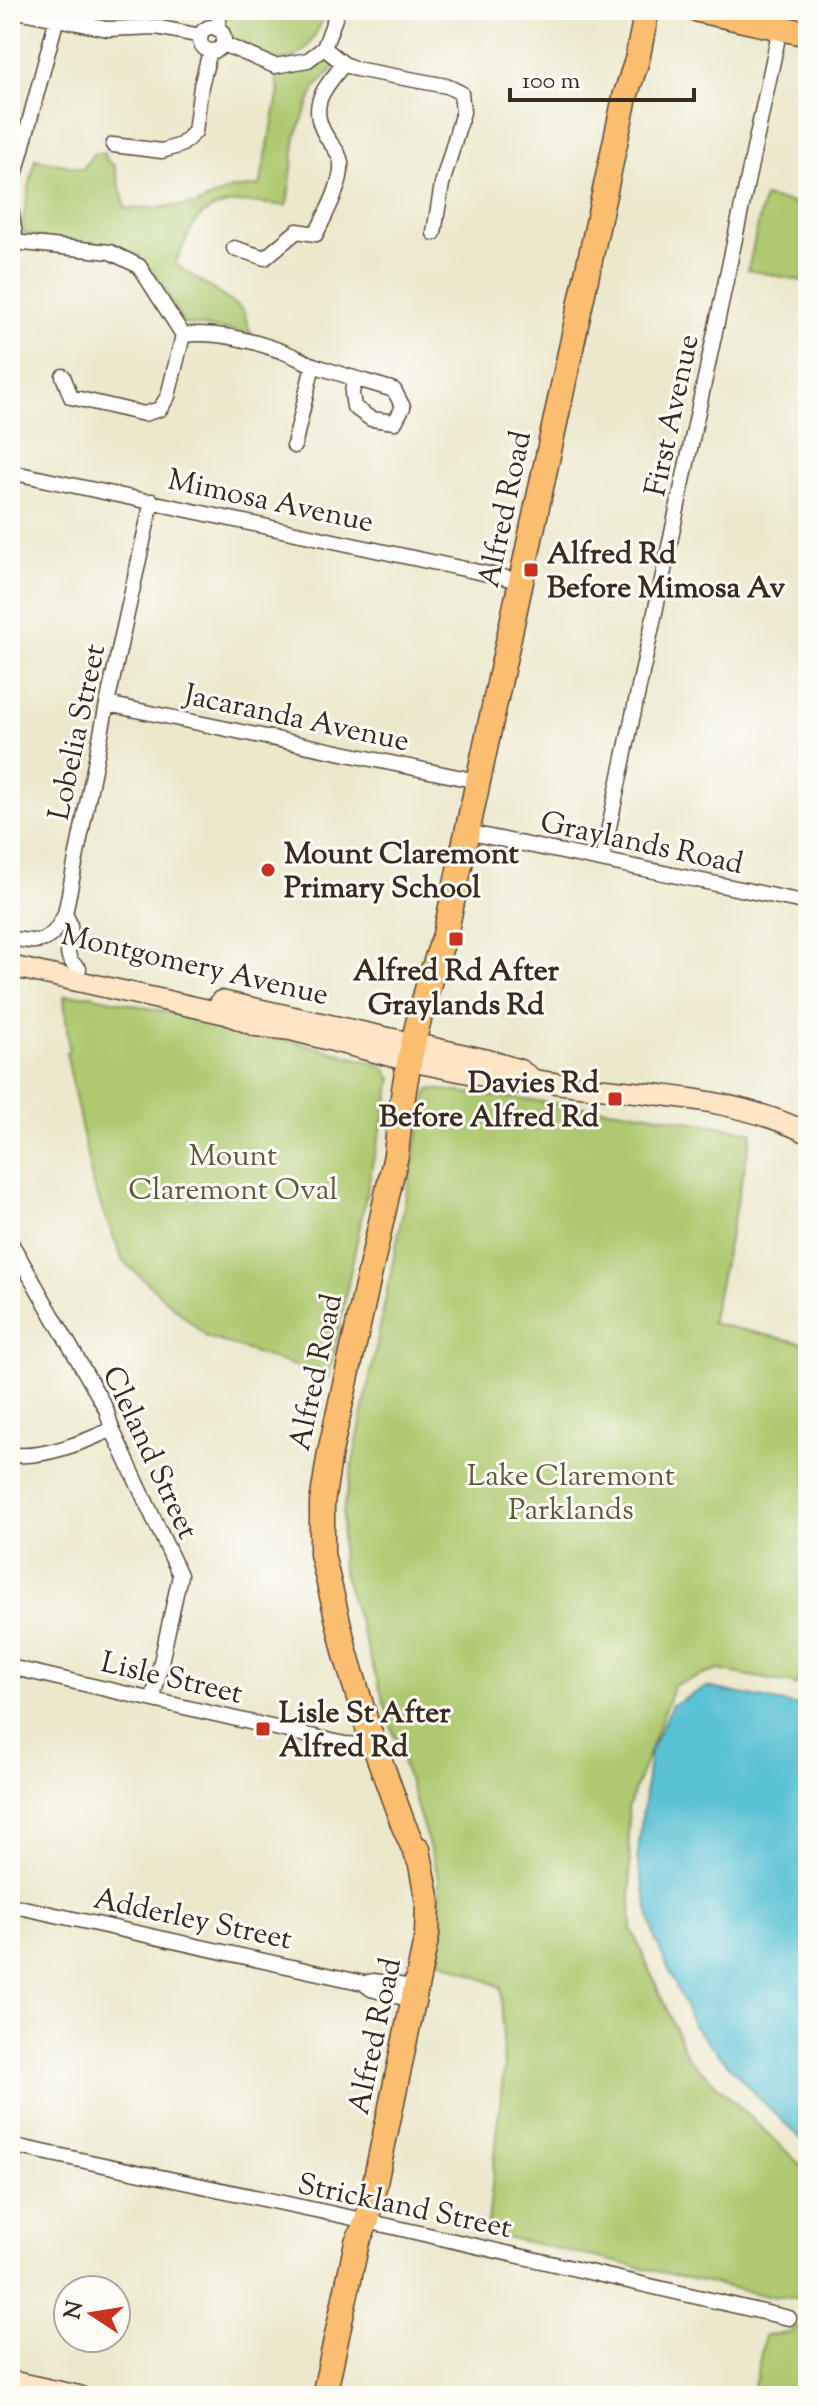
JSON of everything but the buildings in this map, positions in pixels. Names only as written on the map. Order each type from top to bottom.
[{"type":"main road","name":"Alfred Road","points":[[625,97],[625,57],[635,10]]},
{"type":"main road","name":"Alfred Road","points":[[324,2396],[357,2242],[367,2221],[417,1995],[428,1911],[421,1864],[403,1824],[376,1734],[346,1655],[322,1554],[322,1503],[396,1155],[400,1107],[442,985],[445,935],[466,832],[625,97],[638,58],[647,10]]},
{"type":"main road","points":[[698,10],[808,34]]},
{"type":"main road","name":"Alfred Road","points":[[338,2396],[368,2244],[367,2221]]},
{"type":"street","points":[[12,10],[58,14],[107,29],[156,27],[201,36],[205,29],[217,41],[275,66],[308,60],[324,48],[338,10]]},
{"type":"street","points":[[113,145],[162,151],[181,145],[195,132],[201,86],[217,41],[221,10]]},
{"type":"street","points":[[10,194],[58,14]]},
{"type":"street","name":"First Avenue","points":[[602,860],[780,28]]},
{"type":"street","points":[[324,48],[344,64],[356,69],[447,86],[461,93],[463,112],[442,184],[434,233]]},
{"type":"street","points":[[234,248],[265,258],[297,231],[316,234],[335,194],[341,164],[336,149],[320,125],[319,101],[321,92],[344,64]]},
{"type":"street","points":[[10,201],[14,242],[10,261]]},
{"type":"street","points":[[14,242],[110,252],[139,266],[183,335],[168,396],[160,409],[144,414],[71,397],[63,376]]},
{"type":"street","points":[[183,335],[198,333],[236,338],[283,351],[313,365],[354,378]]},
{"type":"street","points":[[294,446],[313,365]]},
{"type":"street","name":"Mimosa Avenue","points":[[10,472],[521,581]]},
{"type":"street","name":"Lobelia Street","points":[[87,974],[68,956],[71,927],[65,914],[152,501]]},
{"type":"street","name":"Jacaranda Avenue","points":[[107,704],[477,781]]},
{"type":"street","name":"Graylands Road","points":[[466,832],[808,903]]},
{"type":"street","points":[[10,938],[42,941],[51,936],[65,914]]},
{"type":"street","name":"Montgomery Avenue","points":[[10,955],[226,1014],[256,1026],[520,1070],[534,1080],[713,1101],[768,1116],[808,1133]]},
{"type":"street","name":"Montgomery Avenue","points":[[10,966],[87,974]]},
{"type":"street","name":"Cleland Street","points":[[10,1241],[106,1409],[112,1429],[180,1575],[153,1699]]},
{"type":"street","points":[[10,1454],[26,1458],[112,1429]]},
{"type":"street","name":"Lisle Street","points":[[10,1667],[345,1744],[376,1734]]},
{"type":"street","name":"Adderley Street","points":[[10,1905],[364,1983],[373,1981],[417,1995]]},
{"type":"street","name":"Strickland Street","points":[[10,2145],[367,2221],[789,2318]]},
{"type":"street","points":[[10,2381],[79,2396]]},
{"type":"green space","points":[[227,10],[327,10],[308,45],[290,59],[278,60],[228,46],[222,27]]},
{"type":"green space","points":[[324,54],[337,65],[315,88],[296,136],[287,206],[241,203],[218,206],[208,211],[192,228],[175,264],[243,310],[251,334],[183,323],[161,283],[138,256],[115,247],[52,241],[24,233],[22,225],[35,159],[83,169],[93,154],[105,153],[107,161],[114,165],[126,209],[196,205],[231,189],[260,186],[279,91],[275,73],[306,67]]},
{"type":"green space","points":[[764,197],[808,206],[808,282],[748,270]]},
{"type":"green space","name":"Mount Claremont Oval","points":[[90,995],[237,1028],[258,1037],[284,1039],[337,1053],[383,1066],[392,1079],[329,1377],[207,1337],[123,1261],[93,1185],[66,1052],[69,1051],[64,996]]},
{"type":"green space","name":"Lake Claremont Parklands","points":[[433,1089],[642,1113],[752,1132],[711,1323],[808,1344],[808,1687],[718,1670],[674,1685],[628,1808],[632,1930],[688,2058],[808,2172],[808,2299],[768,2296],[487,2233],[504,2069],[501,1987],[439,1960],[439,1878],[341,1565],[343,1513],[425,1100],[428,1091]]},
{"type":"green space","points":[[802,2305],[808,2305],[808,2396],[752,2396],[765,2335],[790,2333],[801,2324]]},
{"type":"water","points":[[707,1687],[808,1708],[808,2146],[694,2027],[654,1936],[637,1859],[650,1751],[672,1705]]},
{"type":"place","name":"Alfred Rd Before Mimosa Av","points":[[531,570]]},
{"type":"place","name":"Mount Claremont Primary School","points":[[268,870]]},
{"type":"place","name":"Alfred Rd After Graylands Rd","points":[[456,939]]},
{"type":"place","name":"Davies Rd Before Alfred Rd","points":[[615,1099]]},
{"type":"place","name":"Lisle St After Alfred Rd","points":[[263,1729]]}]
